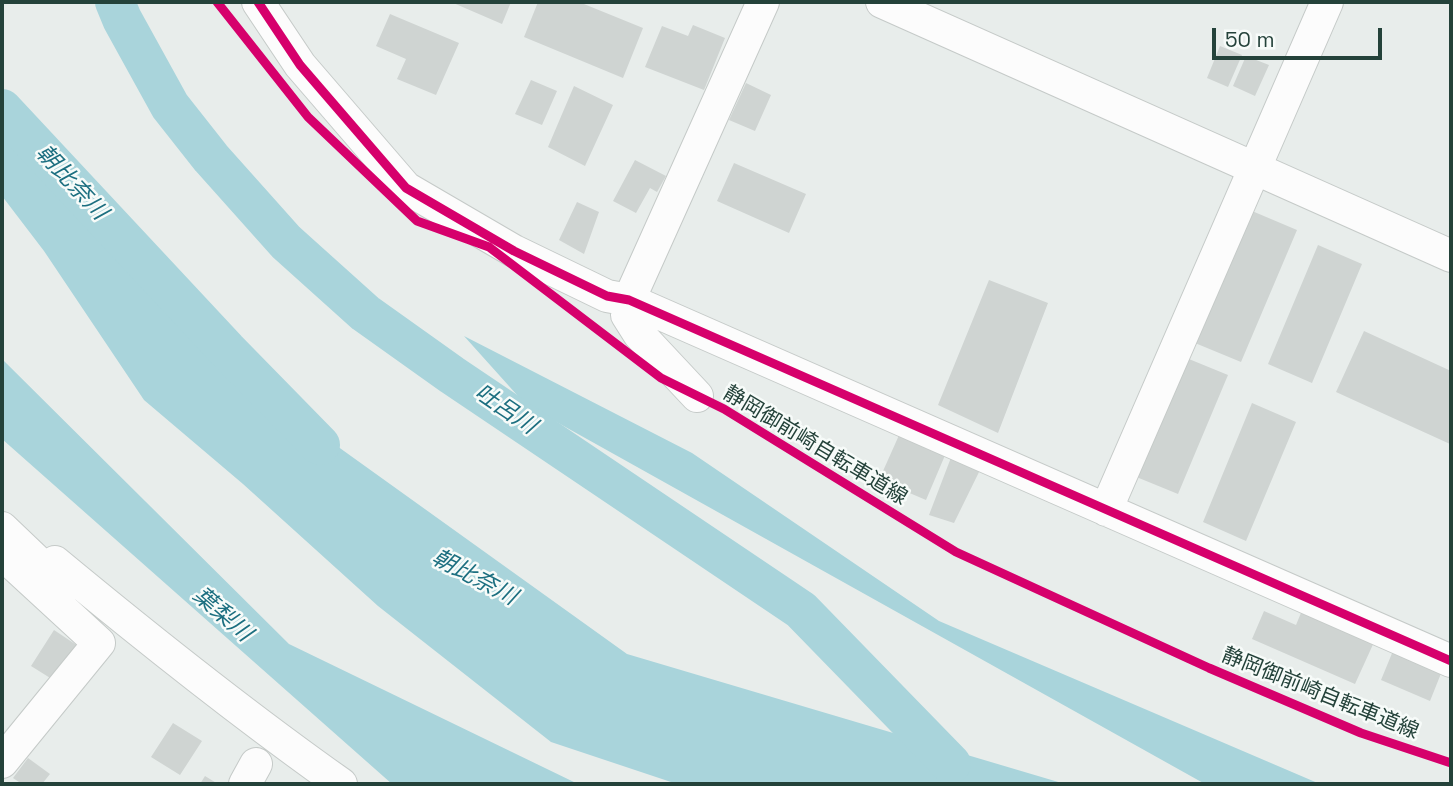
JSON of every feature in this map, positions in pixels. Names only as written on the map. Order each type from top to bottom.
[{"type":"street","points":[[258,2],[300,65],[406,188],[514,251],[607,296],[629,300],[1451,661]]},
{"type":"street","points":[[698,396],[639,334],[628,315],[629,300],[763,2]]},
{"type":"street","points":[[882,2],[1451,256]]},
{"type":"street","points":[[1106,510],[1327,2]]},
{"type":"street","points":[[2,528],[98,621],[99,643],[2,762]]},
{"type":"street","points":[[2,554],[99,643]]},
{"type":"street","points":[[46,570],[55,562],[155,646],[341,784]]},
{"type":"water","points":[[2,110],[238,375],[627,654],[1065,784],[677,784],[551,742],[378,606],[243,484],[144,400],[44,251],[2,196]]},
{"type":"water","points":[[464,336],[692,453],[939,621],[1320,784],[1205,784],[526,405]]},
{"type":"water","name":"葉梨川","points":[[2,359],[289,644],[578,784],[392,784],[2,439]]},
{"type":"building","points":[[451,2],[511,2],[502,24]]},
{"type":"building","points":[[538,2],[579,2],[643,28],[623,78],[524,37]]},
{"type":"building","points":[[390,14],[459,43],[436,95],[397,79],[406,59],[376,46]]},
{"type":"building","points":[[693,25],[725,38],[704,90],[645,67],[662,26],[688,36]]},
{"type":"building","points":[[1220,46],[1242,55],[1228,87],[1207,78]]},
{"type":"building","points":[[1246,56],[1269,65],[1255,96],[1233,86]]},
{"type":"building","points":[[531,80],[557,91],[542,125],[515,114]]},
{"type":"building","points":[[746,83],[771,95],[755,131],[729,120]]},
{"type":"building","points":[[574,86],[613,105],[585,166],[548,147]]},
{"type":"building","points":[[635,160],[666,176],[657,192],[650,188],[636,213],[613,201]]},
{"type":"building","points":[[734,163],[806,194],[789,233],[717,201]]},
{"type":"building","points":[[577,202],[599,212],[584,254],[559,240]]},
{"type":"building","points":[[1252,211],[1297,230],[1241,362],[1195,343]]},
{"type":"building","points":[[1318,245],[1362,264],[1312,383],[1268,364]]},
{"type":"building","points":[[989,280],[1048,303],[998,433],[938,405]]},
{"type":"building","points":[[1364,331],[1451,371],[1450,444],[1336,392]]},
{"type":"building","points":[[1184,357],[1228,375],[1178,494],[1134,476]]},
{"type":"building","points":[[1252,403],[1296,422],[1246,541],[1203,522]]},
{"type":"building","points":[[900,433],[946,453],[926,500],[879,480]]},
{"type":"building","points":[[952,455],[980,470],[954,523],[929,515]]},
{"type":"building","points":[[1303,608],[1375,640],[1355,684],[1252,639],[1264,611],[1296,625]]},
{"type":"building","points":[[54,630],[78,646],[55,681],[31,666]]},
{"type":"building","points":[[1395,646],[1444,666],[1430,701],[1381,680]]},
{"type":"building","points":[[173,723],[202,741],[180,775],[151,757]]},
{"type":"building","points":[[28,758],[50,774],[42,784],[22,784],[13,778]]},
{"type":"building","points":[[205,776],[218,784],[200,784]]},
{"type":"waterway","name":"吐呂川","points":[[115,2],[170,106],[211,158],[286,242],[365,313],[452,375],[801,610],[951,764]]},
{"type":"waterway","name":"朝比奈川","points":[[2,109],[227,350],[320,445]]},
{"type":"cycle path","name":"静岡御前崎自転車道線","points":[[217,2],[308,117],[417,221],[489,247],[661,378],[724,409],[956,552],[1209,668],[1361,733],[1451,763]]},
{"type":"cycle path","points":[[258,2],[300,65],[406,188],[514,251],[607,296],[629,300],[1451,661]]}]
